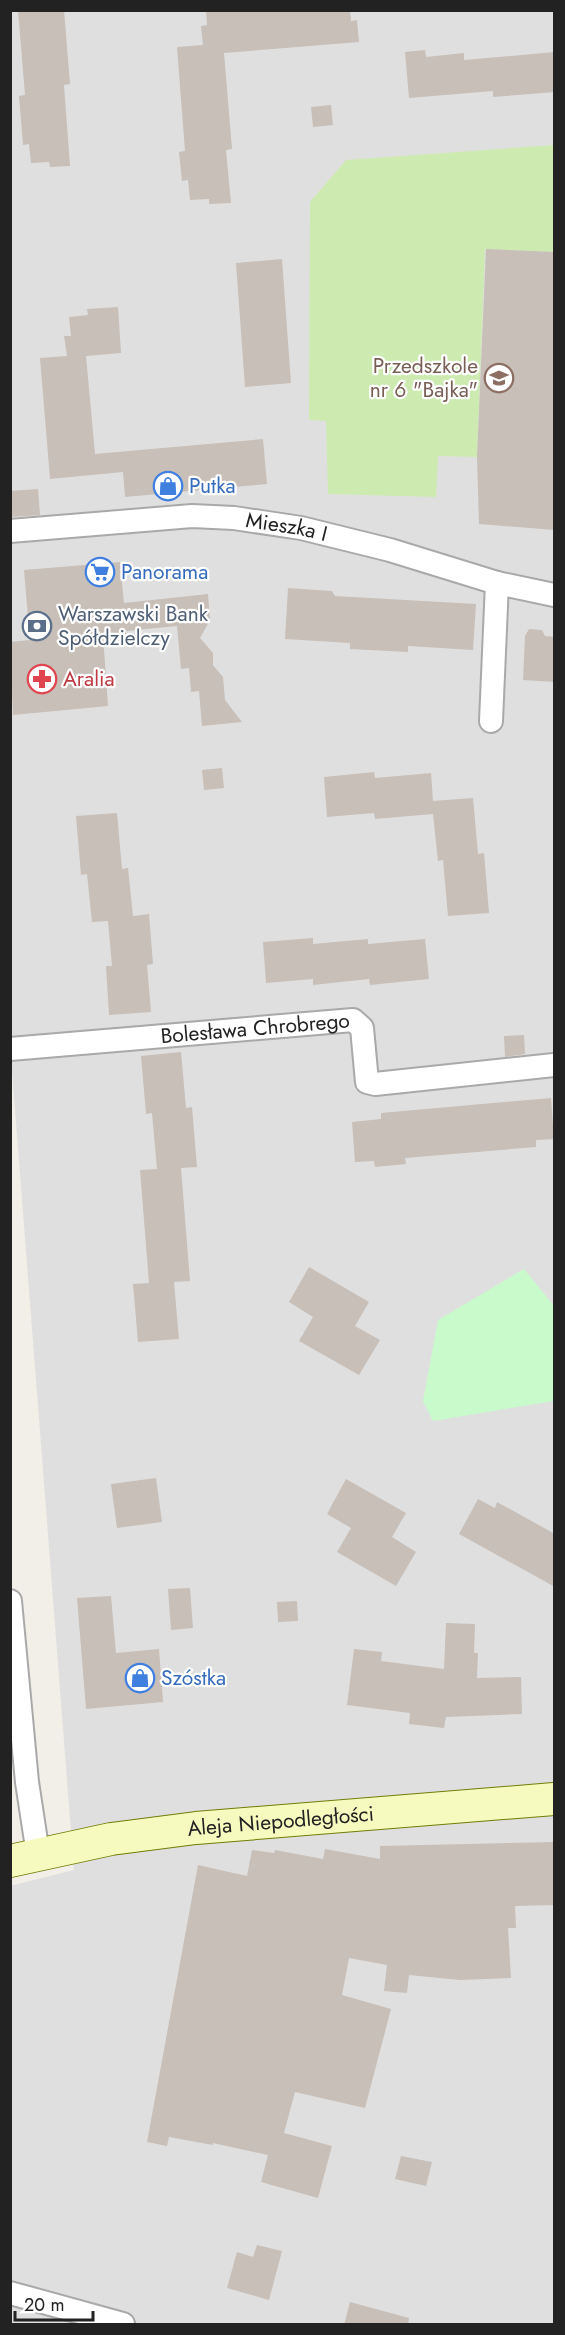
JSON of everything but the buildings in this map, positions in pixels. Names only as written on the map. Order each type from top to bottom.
[{"type":"main road","name":"Aleja Niepodległości","points":[[24,1857],[111,1839],[196,1828],[555,1798]]},
{"type":"street","name":"Mieszka I","points":[[10,531],[192,516],[234,518],[301,528],[379,547],[497,583],[555,595]]},
{"type":"street","points":[[491,721],[497,583]]},
{"type":"street","name":"Bolesława Chrobrego","points":[[10,1049],[353,1020],[362,1028],[368,1082],[375,1084],[555,1065]]},
{"type":"street","points":[[10,1601],[27,1782],[24,1857]]},
{"type":"street","points":[[10,2293],[123,2325]]},
{"type":"shaded area","points":[[11,11],[554,11],[554,2324],[11,2324],[10,1886],[74,1870],[10,1045]]},
{"type":"green space","points":[[554,145],[554,252],[485,249],[477,457],[438,456],[436,497],[328,494],[326,421],[309,420],[310,202],[346,160]]},
{"type":"green space","points":[[524,1269],[554,1306],[554,1401],[433,1421],[423,1401],[438,1320]]},
{"type":"place","name":"Przedszkole nr 6 \"Bajka\"","points":[[499,378]]},
{"type":"place","name":"Putka","points":[[168,486]]},
{"type":"place","name":"Panorama","points":[[100,572]]},
{"type":"place","name":"Warszawski Bank Spółdzielczy","points":[[37,626]]},
{"type":"place","name":"Aralia","points":[[42,679]]},
{"type":"place","name":"Szóstka","points":[[140,1678]]}]
